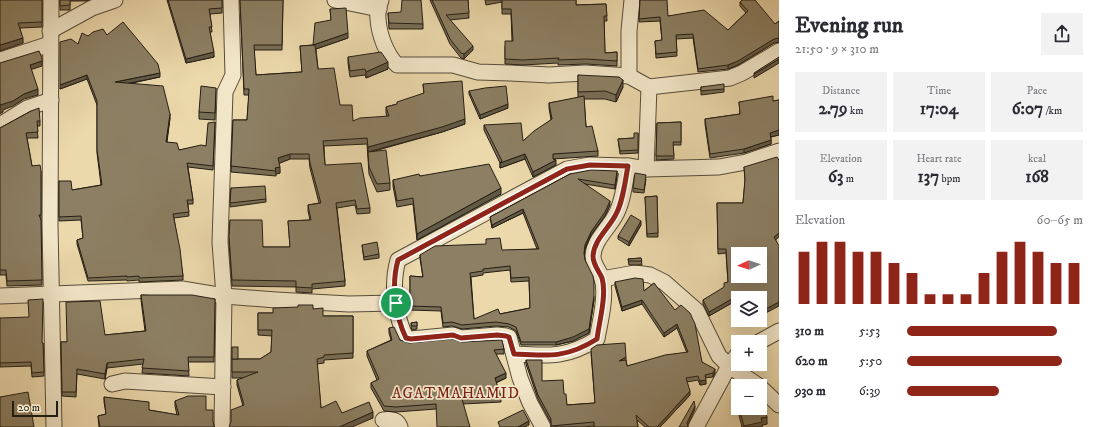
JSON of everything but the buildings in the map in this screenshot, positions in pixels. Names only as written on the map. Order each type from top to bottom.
[{"type":"street","points":[[50,0],[54,427]]},
{"type":"street","points":[[0,60],[50,38],[92,8],[115,0]]},
{"type":"street","points":[[222,427],[224,296],[220,242],[225,92],[233,74],[231,0]]},
{"type":"street","points":[[335,0],[380,4],[377,18],[380,32],[391,60],[397,65],[453,65],[478,72],[549,75],[585,73],[629,76],[649,87],[730,78],[742,73],[779,51]]},
{"type":"street","points":[[629,76],[629,31],[632,0]]},
{"type":"street","points":[[646,169],[649,87]]},
{"type":"street","points":[[0,125],[27,108],[51,100]]},
{"type":"street","points":[[543,427],[530,403],[520,378],[509,337],[497,335],[461,338],[453,335],[411,339],[406,338],[401,327],[396,303],[394,271],[398,260],[567,169],[590,165],[628,166],[646,169],[719,167],[746,162],[779,151]]},
{"type":"street","points":[[514,354],[552,356],[585,347],[597,339],[603,296],[602,279],[594,264],[593,256],[600,236],[615,216],[619,207],[628,166]]},
{"type":"street","points":[[602,279],[635,274],[650,275],[664,282],[698,311],[719,356],[729,366],[748,379]]},
{"type":"street","points":[[0,296],[182,289],[224,296],[349,304],[396,303]]},
{"type":"street","points":[[767,337],[779,330]]},
{"type":"street","points":[[696,427],[731,363]]},
{"type":"street","points":[[112,384],[125,381],[223,387]]},
{"type":"street","points":[[767,394],[779,405]]},
{"type":"street","points":[[383,420],[393,420],[397,422],[400,427]]},
{"type":"district","name":"AGATMAHAMID","points":[[456,393]]},
{"type":"route","points":[[590,165],[628,166],[619,207],[615,216],[600,236],[595,247],[593,256],[594,264],[602,279],[603,296],[597,339],[585,347],[552,356],[514,354],[509,337],[506,336],[497,335],[461,338],[453,335],[411,339],[406,338],[401,327],[396,303],[394,271],[398,260],[567,169],[590,165]]}]
